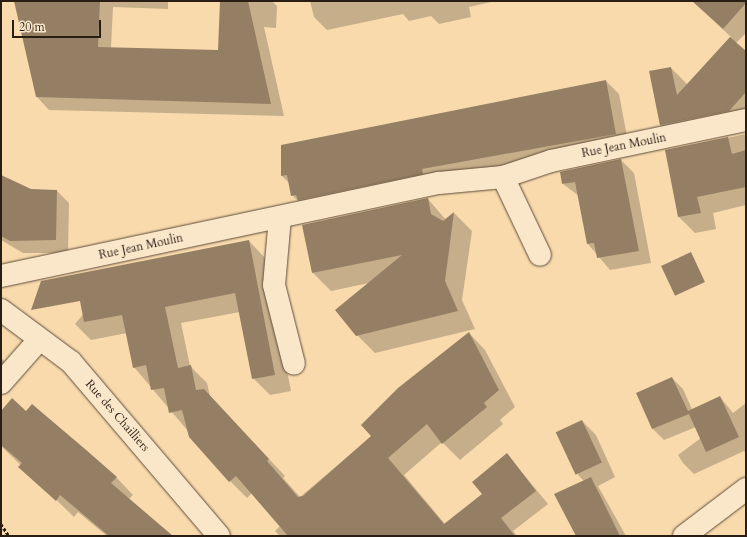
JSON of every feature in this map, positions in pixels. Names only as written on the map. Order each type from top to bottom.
[{"type":"street","name":"Rue Jean Moulin","points":[[1,276],[439,184],[503,176],[552,161],[746,120]]},
{"type":"street","points":[[503,176],[540,256]]},
{"type":"street","points":[[280,217],[274,285],[294,364]]},
{"type":"street","name":"Rue des Chailliers","points":[[1,310],[38,341],[71,362],[220,536]]},
{"type":"street","points":[[1,383],[38,341]]},
{"type":"street","points":[[684,536],[746,489]]},
{"type":"path","points":[[1,524],[9,536]]},
{"type":"building","points":[[14,1],[100,1],[98,47],[218,50],[220,1],[248,1],[271,104],[36,97]]},
{"type":"building","points":[[692,1],[746,1],[746,3],[723,29]]},
{"type":"building","points":[[730,37],[746,51],[746,92],[729,111],[660,125],[649,71],[671,67],[677,95]]},
{"type":"building","points":[[606,80],[616,134],[422,169],[423,174],[298,200],[296,195],[291,196],[287,175],[281,176],[281,145]]},
{"type":"building","points":[[728,137],[732,154],[746,150],[746,187],[697,197],[701,213],[678,217],[665,150]]},
{"type":"building","points":[[621,159],[639,251],[597,258],[594,243],[587,244],[575,182],[562,184],[560,172]]},
{"type":"building","points":[[1,175],[31,189],[57,190],[56,240],[10,241],[1,236]]},
{"type":"building","points":[[428,198],[431,214],[443,221],[454,212],[445,281],[458,311],[356,336],[335,310],[402,255],[312,273],[302,225]]},
{"type":"building","points":[[249,240],[275,375],[252,379],[235,293],[165,307],[178,368],[191,365],[196,390],[204,389],[269,459],[267,461],[298,497],[303,496],[371,436],[361,425],[398,388],[469,332],[499,390],[484,403],[487,407],[442,444],[427,424],[388,458],[444,524],[482,494],[472,482],[507,453],[536,491],[501,518],[515,536],[288,536],[236,476],[229,482],[189,437],[182,410],[169,413],[164,388],[151,390],[146,365],[133,368],[122,315],[84,322],[80,301],[31,310],[41,281]]},
{"type":"building","points":[[691,252],[705,282],[675,296],[661,266]]},
{"type":"building","points":[[672,377],[688,411],[720,396],[739,437],[706,452],[689,414],[652,429],[636,393]]},
{"type":"building","points":[[12,398],[26,411],[32,404],[85,449],[117,477],[111,483],[173,536],[109,536],[60,495],[56,501],[18,467],[22,463],[1,445],[1,411]]},
{"type":"building","points":[[582,420],[602,463],[576,475],[556,432]]},
{"type":"building","points":[[591,477],[620,536],[576,536],[554,494]]}]
